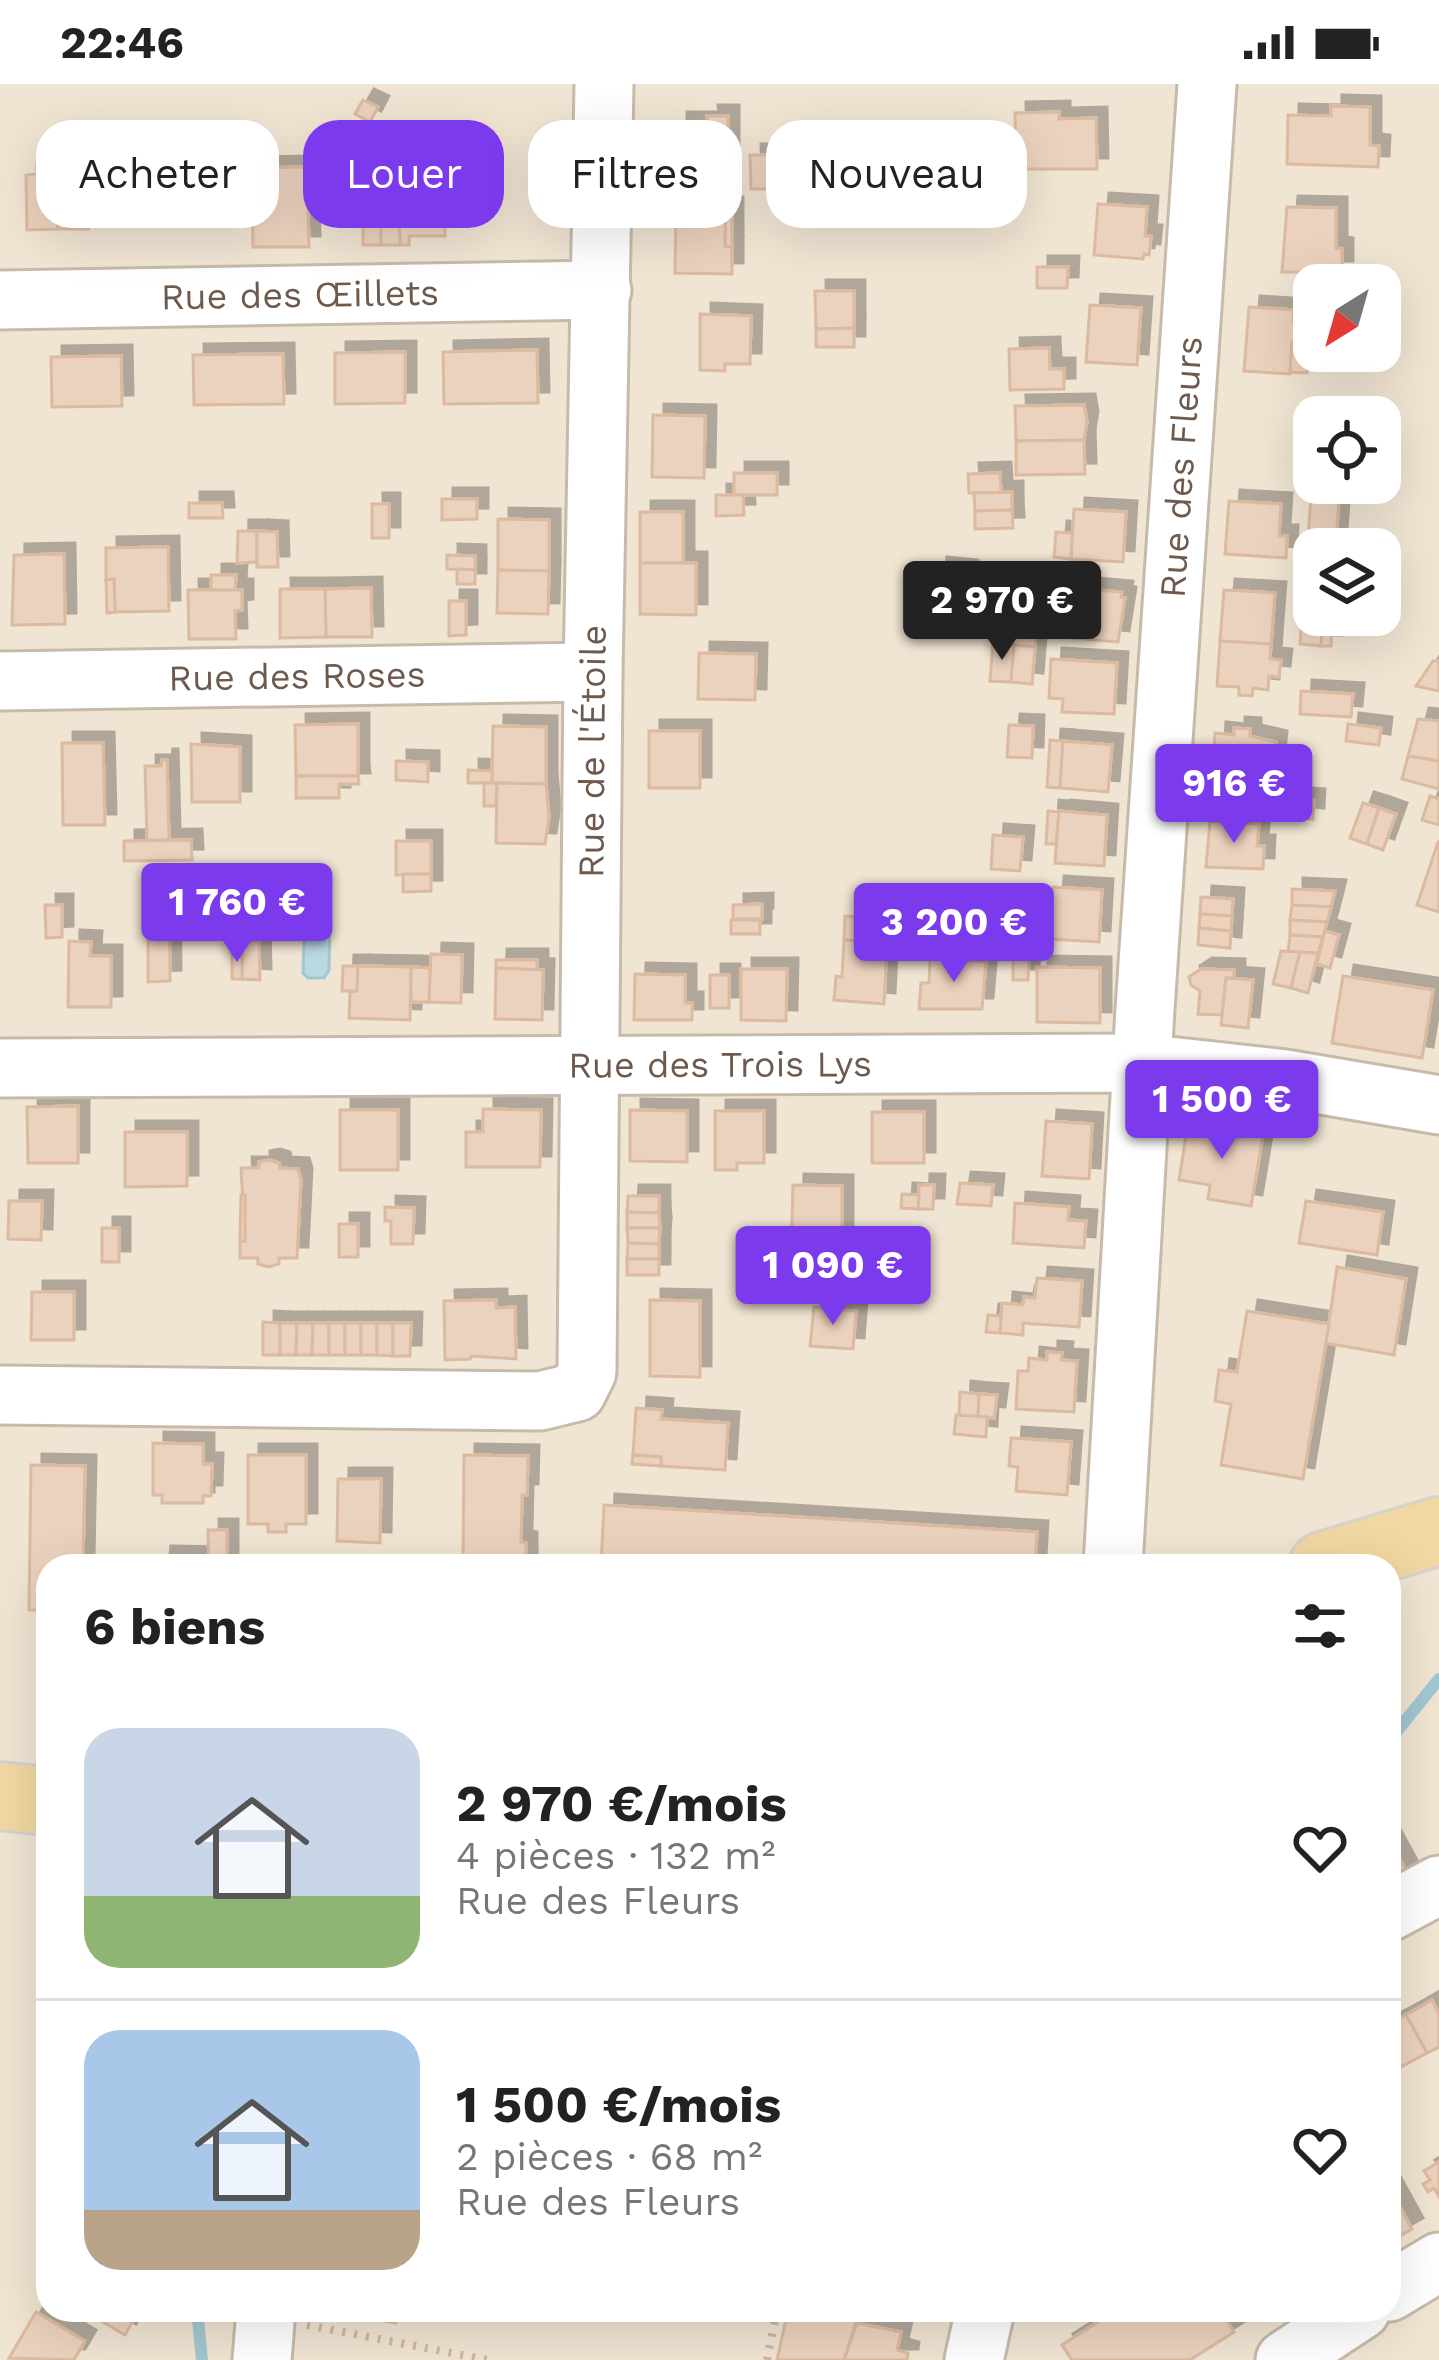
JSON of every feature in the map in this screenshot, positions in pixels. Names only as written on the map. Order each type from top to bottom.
[{"type":"main road","points":[[1363,1554],[1439,1531]]},
{"type":"main road","points":[[0,1796],[36,1800]]},
{"type":"street","name":"Rue de l'Étoile","points":[[0,1395],[552,1400],[577,1392],[587,1372],[604,84]]},
{"type":"street","name":"Rue des Fleurs","points":[[1114,1554],[1207,84]]},
{"type":"street","name":"Rue des Œillets","points":[[0,300],[602,290]]},
{"type":"street","name":"Rue des Roses","points":[[0,680],[593,672]]},
{"type":"street","name":"Rue des Trois Lys","points":[[0,1067],[1142,1063],[1286,1078],[1439,1105]]},
{"type":"street","points":[[1401,1906],[1439,1885]]},
{"type":"street","points":[[1401,2285],[1439,2262]]},
{"type":"street","points":[[974,2360],[982,2322]]},
{"type":"street","points":[[1286,2360],[1343,2322]]},
{"type":"path","points":[[767,2360],[775,2322]]},
{"type":"path","points":[[265,2329],[488,2360]]},
{"type":"shaded area","points":[[0,84],[1439,84],[1439,2360],[0,2360]]},
{"type":"water","points":[[305,912],[330,913],[329,970],[324,978],[308,978],[303,973]]},
{"type":"building","points":[[363,100],[378,107],[371,120],[355,114]]},
{"type":"building","points":[[1331,106],[1370,107],[1370,145],[1379,146],[1378,167],[1287,164],[1288,115],[1331,116]]},
{"type":"building","points":[[1059,112],[1059,119],[1096,118],[1097,169],[1027,169],[1027,120],[1015,120],[1015,113]]},
{"type":"building","points":[[750,155],[766,155],[766,189],[751,189]]},
{"type":"building","points":[[279,167],[303,167],[303,228],[309,228],[309,247],[253,247],[253,228],[279,228]]},
{"type":"building","points":[[36,174],[36,228],[58,229],[27,230],[26,175]]},
{"type":"building","points":[[1098,204],[1147,207],[1149,255],[1144,254],[1143,259],[1094,255]]},
{"type":"building","points":[[1287,207],[1336,208],[1336,248],[1342,249],[1342,264],[1293,264],[1293,272],[1282,272]]},
{"type":"building","points":[[363,228],[381,228],[381,245],[363,245]]},
{"type":"building","points":[[381,228],[400,228],[400,245],[381,245]]},
{"type":"building","points":[[400,228],[445,228],[445,236],[409,236],[409,245],[400,245]]},
{"type":"building","points":[[676,228],[725,228],[725,246],[732,247],[732,274],[675,273]]},
{"type":"building","points":[[725,228],[732,228],[732,247],[725,246]]},
{"type":"building","points":[[1037,267],[1068,267],[1067,288],[1037,288]]},
{"type":"building","points":[[815,291],[854,291],[854,328],[816,329]]},
{"type":"building","points":[[1090,305],[1141,308],[1137,365],[1086,362]]},
{"type":"building","points":[[1249,307],[1293,310],[1290,374],[1244,371]]},
{"type":"building","points":[[700,314],[751,316],[750,364],[725,364],[725,371],[700,370]]},
{"type":"building","points":[[854,328],[854,347],[816,347],[816,329]]},
{"type":"building","points":[[1049,348],[1050,369],[1064,369],[1064,389],[1010,390],[1009,349]]},
{"type":"building","points":[[537,350],[538,403],[444,404],[443,352]]},
{"type":"building","points":[[405,352],[405,403],[335,404],[335,353]]},
{"type":"building","points":[[283,354],[284,404],[194,405],[193,355]]},
{"type":"building","points":[[121,356],[122,406],[52,407],[51,357]]},
{"type":"building","points":[[1084,405],[1084,440],[1016,441],[1015,406]]},
{"type":"building","points":[[653,415],[705,416],[704,478],[652,477]]},
{"type":"building","points":[[1084,440],[1085,474],[1016,475],[1016,441]]},
{"type":"building","points":[[734,473],[777,473],[777,495],[734,495]]},
{"type":"building","points":[[1000,473],[1001,493],[969,493],[968,474]]},
{"type":"building","points":[[1012,492],[1012,510],[975,511],[974,493]]},
{"type":"building","points":[[716,495],[743,495],[744,515],[716,516]]},
{"type":"building","points":[[442,499],[477,499],[477,519],[442,520]]},
{"type":"building","points":[[1229,501],[1281,504],[1279,536],[1287,536],[1286,558],[1225,554]]},
{"type":"building","points":[[189,503],[222,503],[223,518],[189,518]]},
{"type":"building","points":[[372,504],[389,504],[389,538],[372,538]]},
{"type":"building","points":[[1311,504],[1339,504],[1337,528],[1309,528]]},
{"type":"building","points":[[1074,509],[1126,512],[1123,562],[1071,559]]},
{"type":"building","points":[[1012,510],[1013,528],[975,529],[975,511]]},
{"type":"building","points":[[640,512],[683,512],[683,563],[640,563]]},
{"type":"building","points":[[498,519],[549,520],[549,571],[498,570]]},
{"type":"building","points":[[238,531],[257,531],[257,562],[237,563]]},
{"type":"building","points":[[257,531],[277,532],[278,567],[257,567]]},
{"type":"building","points":[[1056,532],[1072,533],[1071,559],[1054,557]]},
{"type":"building","points":[[168,547],[169,611],[115,612],[114,579],[106,580],[106,548]]},
{"type":"building","points":[[64,554],[65,624],[12,625],[14,555]]},
{"type":"building","points":[[447,555],[475,556],[475,570],[447,569]]},
{"type":"building","points":[[640,563],[696,563],[696,615],[640,614]]},
{"type":"building","points":[[936,568],[967,571],[966,589],[934,586]]},
{"type":"building","points":[[457,569],[475,570],[475,584],[457,584]]},
{"type":"building","points":[[498,570],[549,571],[548,614],[497,613]]},
{"type":"building","points":[[211,575],[236,575],[235,590],[211,590]]},
{"type":"building","points":[[114,579],[115,612],[107,613],[106,580]]},
{"type":"building","points":[[371,588],[372,637],[326,637],[325,589]]},
{"type":"building","points":[[1074,588],[1122,592],[1118,642],[1070,638]]},
{"type":"building","points":[[280,589],[325,589],[326,637],[280,638]]},
{"type":"building","points":[[188,590],[242,590],[242,610],[235,611],[236,639],[189,639]]},
{"type":"building","points":[[1224,590],[1275,593],[1271,644],[1220,641]]},
{"type":"building","points":[[449,601],[466,601],[466,635],[449,636]]},
{"type":"building","points":[[1006,619],[1037,621],[1035,647],[1004,644]]},
{"type":"building","points":[[1301,636],[1322,636],[1321,646],[1300,644]]},
{"type":"building","points":[[1322,636],[1331,636],[1331,646],[1321,646]]},
{"type":"building","points":[[1220,641],[1271,644],[1270,659],[1281,660],[1279,677],[1269,676],[1268,690],[1253,688],[1252,696],[1239,695],[1239,687],[1217,686]]},
{"type":"building","points":[[993,644],[1014,645],[1011,682],[990,681]]},
{"type":"building","points":[[1014,645],[1035,647],[1032,684],[1011,682]]},
{"type":"building","points":[[699,653],[756,654],[755,700],[698,699]]},
{"type":"building","points":[[1051,659],[1117,663],[1114,714],[1062,712],[1063,699],[1049,698]]},
{"type":"building","points":[[1433,661],[1439,661],[1439,691],[1416,686]]},
{"type":"building","points":[[1301,691],[1353,694],[1351,717],[1300,714]]},
{"type":"building","points":[[1418,719],[1439,721],[1439,761],[1408,756]]},
{"type":"building","points":[[358,724],[358,776],[296,776],[295,725]]},
{"type":"building","points":[[1348,724],[1381,728],[1379,745],[1346,741]]},
{"type":"building","points":[[1009,725],[1033,726],[1032,758],[1007,757]]},
{"type":"building","points":[[493,726],[546,727],[546,784],[492,783]]},
{"type":"building","points":[[1234,728],[1250,729],[1250,736],[1276,742],[1274,760],[1263,758],[1261,786],[1212,782],[1215,733],[1234,735]]},
{"type":"building","points":[[649,731],[700,731],[700,788],[649,788]]},
{"type":"building","points":[[1050,740],[1063,741],[1060,788],[1047,787]]},
{"type":"building","points":[[1063,741],[1112,745],[1108,792],[1060,788]]},
{"type":"building","points":[[62,743],[103,743],[105,825],[63,825]]},
{"type":"building","points":[[191,744],[240,747],[240,802],[192,802]]},
{"type":"building","points":[[1408,756],[1439,761],[1439,789],[1402,779]]},
{"type":"building","points":[[167,760],[169,840],[147,840],[145,766],[161,766]]},
{"type":"building","points":[[396,761],[428,762],[428,782],[396,780]]},
{"type":"building","points":[[468,770],[492,771],[492,783],[468,783]]},
{"type":"building","points":[[296,776],[358,776],[359,784],[339,784],[339,798],[296,798]]},
{"type":"building","points":[[484,783],[497,783],[496,806],[484,806]]},
{"type":"building","points":[[497,783],[546,784],[545,844],[496,843]]},
{"type":"building","points":[[1430,796],[1439,799],[1439,825],[1422,820]]},
{"type":"building","points":[[1283,798],[1314,800],[1313,819],[1282,816]]},
{"type":"building","points":[[1363,803],[1379,808],[1367,844],[1350,838]]},
{"type":"building","points":[[1379,808],[1396,814],[1383,850],[1367,844]]},
{"type":"building","points":[[1048,811],[1059,812],[1056,844],[1046,844]]},
{"type":"building","points":[[1059,811],[1107,815],[1104,866],[1055,863]]},
{"type":"building","points":[[1210,821],[1259,824],[1257,846],[1264,846],[1263,869],[1206,867]]},
{"type":"building","points":[[993,835],[1023,837],[1020,871],[991,869]]},
{"type":"building","points":[[191,840],[192,860],[124,861],[124,841]]},
{"type":"building","points":[[396,841],[431,841],[431,874],[396,875]]},
{"type":"building","points":[[1439,842],[1439,912],[1417,905]]},
{"type":"building","points":[[403,874],[431,874],[431,891],[403,892]]},
{"type":"building","points":[[1053,887],[1102,890],[1099,942],[1050,939]]},
{"type":"building","points":[[1292,889],[1335,891],[1331,907],[1292,905]]},
{"type":"building","points":[[1201,897],[1233,899],[1232,916],[1200,914]]},
{"type":"building","points":[[148,899],[169,899],[170,981],[148,982]]},
{"type":"building","points":[[762,904],[762,919],[733,919],[733,905]]},
{"type":"building","points":[[45,905],[62,905],[62,937],[46,938]]},
{"type":"building","points":[[1292,905],[1331,907],[1327,922],[1290,920]]},
{"type":"building","points":[[240,910],[260,910],[260,941],[241,941]]},
{"type":"building","points":[[1200,914],[1232,916],[1231,931],[1199,928]]},
{"type":"building","points":[[845,916],[873,918],[871,937],[888,938],[887,943],[844,940]]},
{"type":"building","points":[[987,916],[1010,918],[1009,930],[986,928]]},
{"type":"building","points":[[731,920],[760,920],[760,934],[731,934]]},
{"type":"building","points":[[1290,920],[1327,922],[1323,937],[1290,935]]},
{"type":"building","points":[[986,928],[1020,931],[1020,947],[985,945]]},
{"type":"building","points":[[1199,928],[1231,931],[1230,948],[1198,945]]},
{"type":"building","points":[[1325,931],[1339,935],[1330,968],[1317,964]]},
{"type":"building","points":[[1290,935],[1323,937],[1318,953],[1288,952]]},
{"type":"building","points":[[844,940],[887,943],[884,1004],[834,1000],[836,976],[842,977]]},
{"type":"building","points":[[69,941],[91,942],[90,956],[111,956],[111,1007],[68,1007]]},
{"type":"building","points":[[242,941],[259,941],[260,980],[242,979]]},
{"type":"building","points":[[1013,949],[1029,950],[1028,980],[1013,980]]},
{"type":"building","points":[[242,950],[242,979],[232,979],[232,951]]},
{"type":"building","points":[[1281,951],[1300,952],[1291,988],[1273,984]]},
{"type":"building","points":[[1300,952],[1318,953],[1308,993],[1291,988]]},
{"type":"building","points":[[431,954],[462,955],[461,1003],[429,1002]]},
{"type":"building","points":[[930,958],[986,962],[982,1009],[919,1009],[921,983],[929,983]]},
{"type":"building","points":[[496,960],[537,960],[537,970],[496,968]]},
{"type":"building","points":[[343,966],[358,966],[357,991],[342,991]]},
{"type":"building","points":[[358,966],[411,967],[410,1020],[349,1018]]},
{"type":"building","points":[[411,967],[430,968],[429,1002],[411,1002]]},
{"type":"building","points":[[1037,967],[1100,968],[1100,1023],[1037,1022]]},
{"type":"building","points":[[496,968],[543,970],[542,1020],[495,1019]]},
{"type":"building","points":[[741,969],[787,969],[786,1021],[741,1020]]},
{"type":"building","points":[[1201,969],[1234,970],[1234,978],[1226,978],[1222,1015],[1198,1014],[1200,991],[1189,977]]},
{"type":"building","points":[[635,974],[685,975],[685,1003],[692,1003],[692,1020],[634,1020]]},
{"type":"building","points":[[710,975],[729,975],[729,1008],[710,1008]]},
{"type":"building","points":[[1343,976],[1433,990],[1422,1058],[1332,1043]]},
{"type":"building","points":[[1226,978],[1253,980],[1248,1028],[1221,1025]]},
{"type":"building","points":[[78,1106],[78,1163],[28,1163],[27,1107]]},
{"type":"building","points":[[483,1109],[541,1110],[540,1167],[466,1167],[466,1132],[483,1132]]},
{"type":"building","points":[[340,1110],[398,1110],[398,1170],[340,1170]]},
{"type":"building","points":[[630,1110],[687,1111],[687,1162],[630,1161]]},
{"type":"building","points":[[715,1111],[764,1111],[764,1163],[737,1163],[737,1170],[715,1170]]},
{"type":"building","points":[[872,1112],[924,1112],[924,1163],[872,1163]]},
{"type":"building","points":[[1046,1121],[1092,1124],[1089,1179],[1042,1176]]},
{"type":"building","points":[[1188,1123],[1263,1135],[1251,1206],[1208,1199],[1210,1185],[1179,1180]]},
{"type":"building","points":[[125,1132],[187,1132],[187,1186],[125,1187]]},
{"type":"building","points":[[269,1160],[280,1168],[298,1169],[301,1179],[297,1258],[279,1258],[279,1264],[269,1267],[258,1264],[258,1258],[240,1258],[240,1241],[245,1241],[241,1168],[259,1168],[259,1162]]},
{"type":"building","points":[[960,1183],[993,1185],[991,1206],[957,1204]]},
{"type":"building","points":[[793,1185],[842,1186],[842,1257],[791,1256]]},
{"type":"building","points":[[919,1185],[934,1185],[933,1209],[918,1209]]},
{"type":"building","points":[[902,1194],[919,1195],[918,1209],[901,1208]]},
{"type":"building","points":[[241,1195],[245,1195],[245,1241],[240,1241]]},
{"type":"building","points":[[628,1196],[659,1196],[659,1213],[627,1212]]},
{"type":"building","points":[[9,1201],[42,1201],[41,1240],[8,1239]]},
{"type":"building","points":[[1306,1201],[1383,1212],[1377,1255],[1299,1243]]},
{"type":"building","points":[[1015,1203],[1069,1207],[1068,1220],[1086,1221],[1084,1248],[1013,1243]]},
{"type":"building","points":[[385,1207],[414,1208],[413,1244],[391,1244],[391,1221],[385,1221]]},
{"type":"building","points":[[627,1212],[659,1213],[660,1228],[627,1228]]},
{"type":"building","points":[[339,1224],[358,1224],[358,1257],[339,1257]]},
{"type":"building","points":[[102,1228],[119,1228],[119,1262],[102,1262]]},
{"type":"building","points":[[627,1228],[660,1228],[659,1244],[628,1243]]},
{"type":"building","points":[[628,1243],[659,1244],[659,1259],[627,1259]]},
{"type":"building","points":[[815,1257],[842,1257],[841,1269],[815,1269]]},
{"type":"building","points":[[627,1259],[659,1259],[659,1275],[627,1275]]},
{"type":"building","points":[[1337,1267],[1406,1279],[1394,1355],[1326,1343]]},
{"type":"building","points":[[1037,1278],[1082,1281],[1079,1327],[1023,1323],[1023,1335],[1000,1333],[1002,1303],[1023,1305],[1024,1297],[1035,1298]]},
{"type":"building","points":[[32,1292],[74,1292],[74,1340],[31,1340]]},
{"type":"building","points":[[496,1300],[496,1308],[515,1307],[516,1359],[471,1356],[445,1360],[444,1301]]},
{"type":"building","points":[[650,1300],[700,1301],[700,1377],[650,1376]]},
{"type":"building","points":[[814,1307],[856,1311],[853,1349],[810,1346]]},
{"type":"building","points":[[1247,1311],[1329,1324],[1303,1479],[1221,1465],[1231,1404],[1215,1401],[1219,1370],[1237,1372]]},
{"type":"building","points":[[988,1315],[1001,1316],[1000,1333],[986,1332]]},
{"type":"building","points":[[263,1322],[280,1323],[280,1355],[263,1355]]},
{"type":"building","points":[[280,1323],[297,1323],[296,1355],[280,1355]]},
{"type":"building","points":[[297,1323],[313,1323],[312,1355],[296,1355]]},
{"type":"building","points":[[313,1323],[329,1323],[329,1355],[312,1355]]},
{"type":"building","points":[[329,1323],[345,1323],[345,1355],[329,1355]]},
{"type":"building","points":[[345,1323],[361,1323],[361,1355],[345,1355]]},
{"type":"building","points":[[361,1323],[377,1323],[377,1355],[361,1355]]},
{"type":"building","points":[[377,1323],[393,1323],[393,1356],[377,1355]]},
{"type":"building","points":[[393,1323],[411,1323],[410,1356],[393,1356]]},
{"type":"building","points":[[1047,1352],[1062,1353],[1061,1360],[1077,1361],[1074,1412],[1016,1409],[1018,1371],[1028,1371],[1029,1358],[1047,1360]]},
{"type":"building","points":[[960,1392],[979,1394],[978,1417],[959,1415]]},
{"type":"building","points":[[979,1394],[997,1395],[994,1418],[978,1417]]},
{"type":"building","points":[[636,1408],[662,1410],[661,1419],[728,1423],[725,1470],[661,1466],[661,1457],[633,1455]]},
{"type":"building","points":[[956,1415],[987,1417],[986,1437],[954,1434]]},
{"type":"building","points":[[1011,1438],[1071,1442],[1067,1495],[1016,1491],[1018,1467],[1009,1466]]},
{"type":"building","points":[[153,1443],[203,1444],[203,1464],[212,1464],[211,1496],[203,1496],[203,1503],[162,1503],[162,1495],[153,1495]]},
{"type":"building","points":[[248,1455],[306,1455],[306,1524],[286,1524],[286,1532],[268,1532],[268,1524],[248,1524]]},
{"type":"building","points":[[464,1455],[528,1456],[521,1542],[526,1543],[526,1554],[463,1554]]},
{"type":"building","points":[[633,1455],[661,1457],[661,1466],[632,1464]]},
{"type":"building","points":[[31,1465],[85,1466],[83,1554],[36,1554],[36,1610],[29,1610]]},
{"type":"building","points":[[338,1479],[381,1479],[380,1543],[337,1541]]},
{"type":"building","points":[[604,1505],[1037,1532],[1036,1554],[602,1554]]},
{"type":"building","points":[[208,1530],[227,1530],[227,1554],[209,1554]]},
{"type":"building","points":[[1432,2000],[1439,2014],[1439,2047],[1427,2053],[1406,2015]]},
{"type":"building","points":[[1406,2015],[1427,2053],[1401,2067],[1401,2018]]},
{"type":"building","points":[[1439,2162],[1439,2197],[1434,2188],[1428,2192],[1423,2184],[1430,2180],[1424,2171]]},
{"type":"building","points":[[1401,2209],[1412,2229],[1401,2235]]},
{"type":"building","points":[[36,2312],[36,2322],[53,2322],[85,2341],[74,2360],[9,2358]]},
{"type":"building","points":[[103,2322],[132,2322],[125,2335]]},
{"type":"building","points":[[785,2322],[856,2322],[844,2360],[777,2360]]},
{"type":"building","points":[[1098,2322],[1228,2322],[1234,2332],[1190,2360],[1072,2360],[1062,2345]]},
{"type":"building","points":[[857,2323],[901,2332],[897,2350],[908,2353],[907,2360],[844,2360]]},
{"type":"waterway","points":[[1401,1726],[1439,1679]]},
{"type":"waterway","points":[[198,2322],[202,2360]]}]
